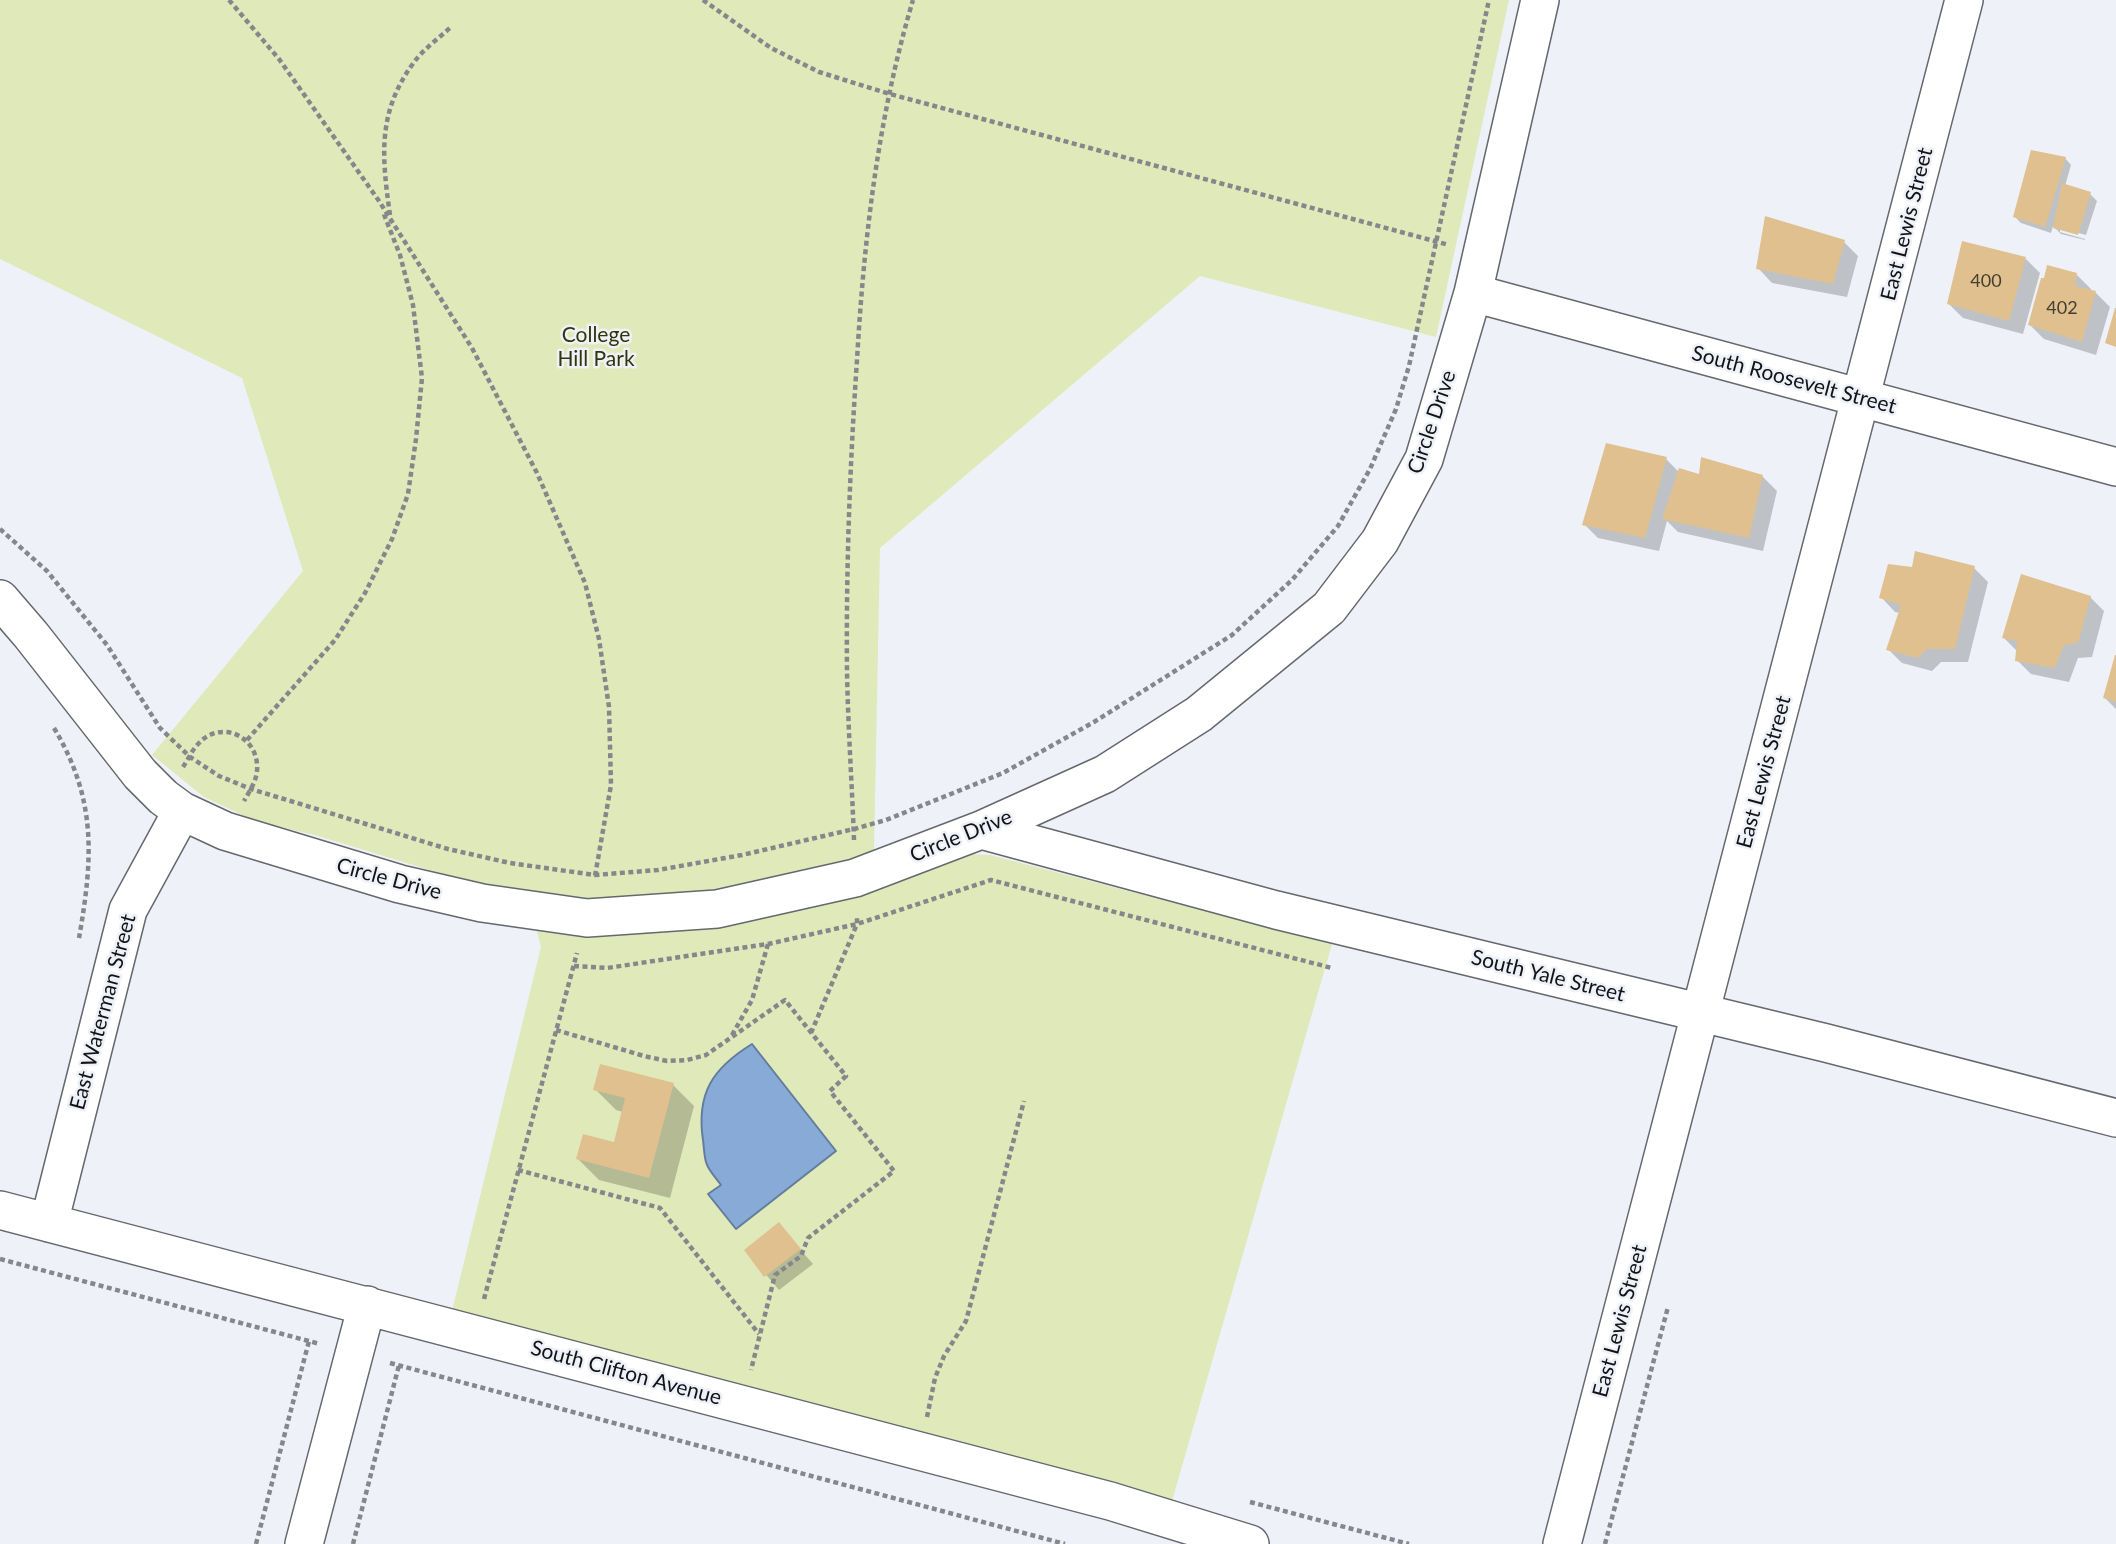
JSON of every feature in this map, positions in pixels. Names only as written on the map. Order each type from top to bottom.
[{"type":"street","name":"Circle Drive","points":[[0,599],[32,635],[140,774],[173,804],[225,831],[400,884],[482,903],[587,918],[717,909],[855,878],[981,830],[1105,774],[1199,714],[1329,608],[1380,541],[1424,459],[1473,293],[1540,0]]},
{"type":"street","name":"East Lewis Street","points":[[1562,1544],[1964,0]]},
{"type":"street","name":"South Roosevelt Street","points":[[1473,293],[2116,467]]},
{"type":"street","name":"East Waterman Street","points":[[49,1223],[128,910],[173,804]]},
{"type":"street","name":"South Yale Street","points":[[981,830],[1276,910],[2116,1118]]},
{"type":"street","name":"South Clifton Avenue","points":[[0,1210],[1110,1501],[1250,1544]]},
{"type":"street","points":[[304,1544],[367,1305]]},
{"type":"path","points":[[229,0],[279,59],[379,201],[472,348],[537,473],[584,583],[599,639],[609,707],[611,785],[595,875],[587,918],[475,1333]]},
{"type":"path","points":[[703,0],[771,48],[819,72],[890,94],[1482,254]]},
{"type":"path","points":[[811,1033],[857,923],[847,672],[849,477],[861,289],[872,186],[890,94],[913,0]]},
{"type":"path","points":[[0,529],[47,571],[99,634],[159,728],[190,757],[219,776],[251,789],[448,849],[510,863],[595,875],[658,870],[742,855],[886,820],[1003,773],[1094,722],[1232,635],[1292,580],[1338,526],[1370,469],[1396,409],[1409,366],[1489,0]]},
{"type":"path","points":[[390,219],[383,142],[389,106],[412,63],[451,27]]},
{"type":"path","points":[[247,740],[335,640],[365,593],[393,539],[408,494],[422,378],[413,305],[400,255],[379,201]]},
{"type":"path","points":[[48,719],[70,754],[79,779],[89,827],[89,883],[79,938]]},
{"type":"path","points":[[173,804],[197,744],[207,736],[221,731],[234,733],[247,740],[256,758],[257,772],[251,789],[225,831]]},
{"type":"path","points":[[573,966],[607,968],[768,944],[857,923],[992,880],[1332,968]]},
{"type":"path","points":[[730,1038],[752,1000],[768,944]]},
{"type":"path","points":[[556,1030],[667,1061],[687,1060],[706,1055],[785,1000],[846,1076],[830,1091],[894,1171],[808,1238],[801,1255],[775,1275],[743,1405]]},
{"type":"path","points":[[927,1418],[939,1367],[965,1321],[1024,1101]]},
{"type":"path","points":[[518,1170],[660,1209],[759,1334]]},
{"type":"path","points":[[0,1259],[1065,1544]]},
{"type":"path","points":[[1605,1544],[1668,1307]]},
{"type":"path","points":[[256,1544],[309,1341]]},
{"type":"path","points":[[352,1544],[399,1365]]},
{"type":"green space","name":"College Hill Park","points":[[0,0],[1509,0],[1436,337],[1200,276],[880,548],[874,850],[990,855],[1332,944],[1172,1501],[451,1315],[541,947],[528,900],[318,836],[253,820],[204,797],[152,755],[303,571],[242,378],[0,259]]},
{"type":"water","points":[[752,1044],[836,1151],[736,1229],[708,1194],[721,1185],[708,1168],[705,1159],[702,1109],[710,1083],[727,1063]]},
{"type":"building","points":[[2031,150],[2066,157],[2045,227],[2013,217]]},
{"type":"building","points":[[2062,183],[2091,192],[2078,235],[2053,228]]},
{"type":"building","points":[[1765,216],[1845,240],[1833,284],[1756,269]]},
{"type":"building","points":[[1962,241],[2026,257],[2009,321],[1947,304]]},
{"type":"building","points":[[2047,265],[2077,273],[2075,286],[2096,291],[2082,342],[2028,325]]},
{"type":"building","points":[[2116,308],[2116,347],[2105,343]]},
{"type":"building","points":[[1606,443],[1667,457],[1645,538],[1582,525]]},
{"type":"building","points":[[1701,457],[1763,475],[1749,538],[1662,519],[1679,468],[1699,474]]},
{"type":"building","points":[[1915,551],[1975,566],[1955,649],[1927,649],[1918,658],[1886,650],[1901,605],[1879,598],[1888,564],[1912,567]]},
{"type":"building","points":[[2021,574],[2091,596],[2078,643],[2064,645],[2055,668],[2015,661],[2017,641],[2002,638]]},
{"type":"building","points":[[2116,655],[2116,702],[2103,698]]},
{"type":"building","points":[[600,1064],[674,1083],[649,1178],[576,1159],[583,1134],[614,1142],[625,1098],[593,1090]]},
{"type":"building","points":[[779,1222],[801,1249],[764,1277],[744,1250]]}]
